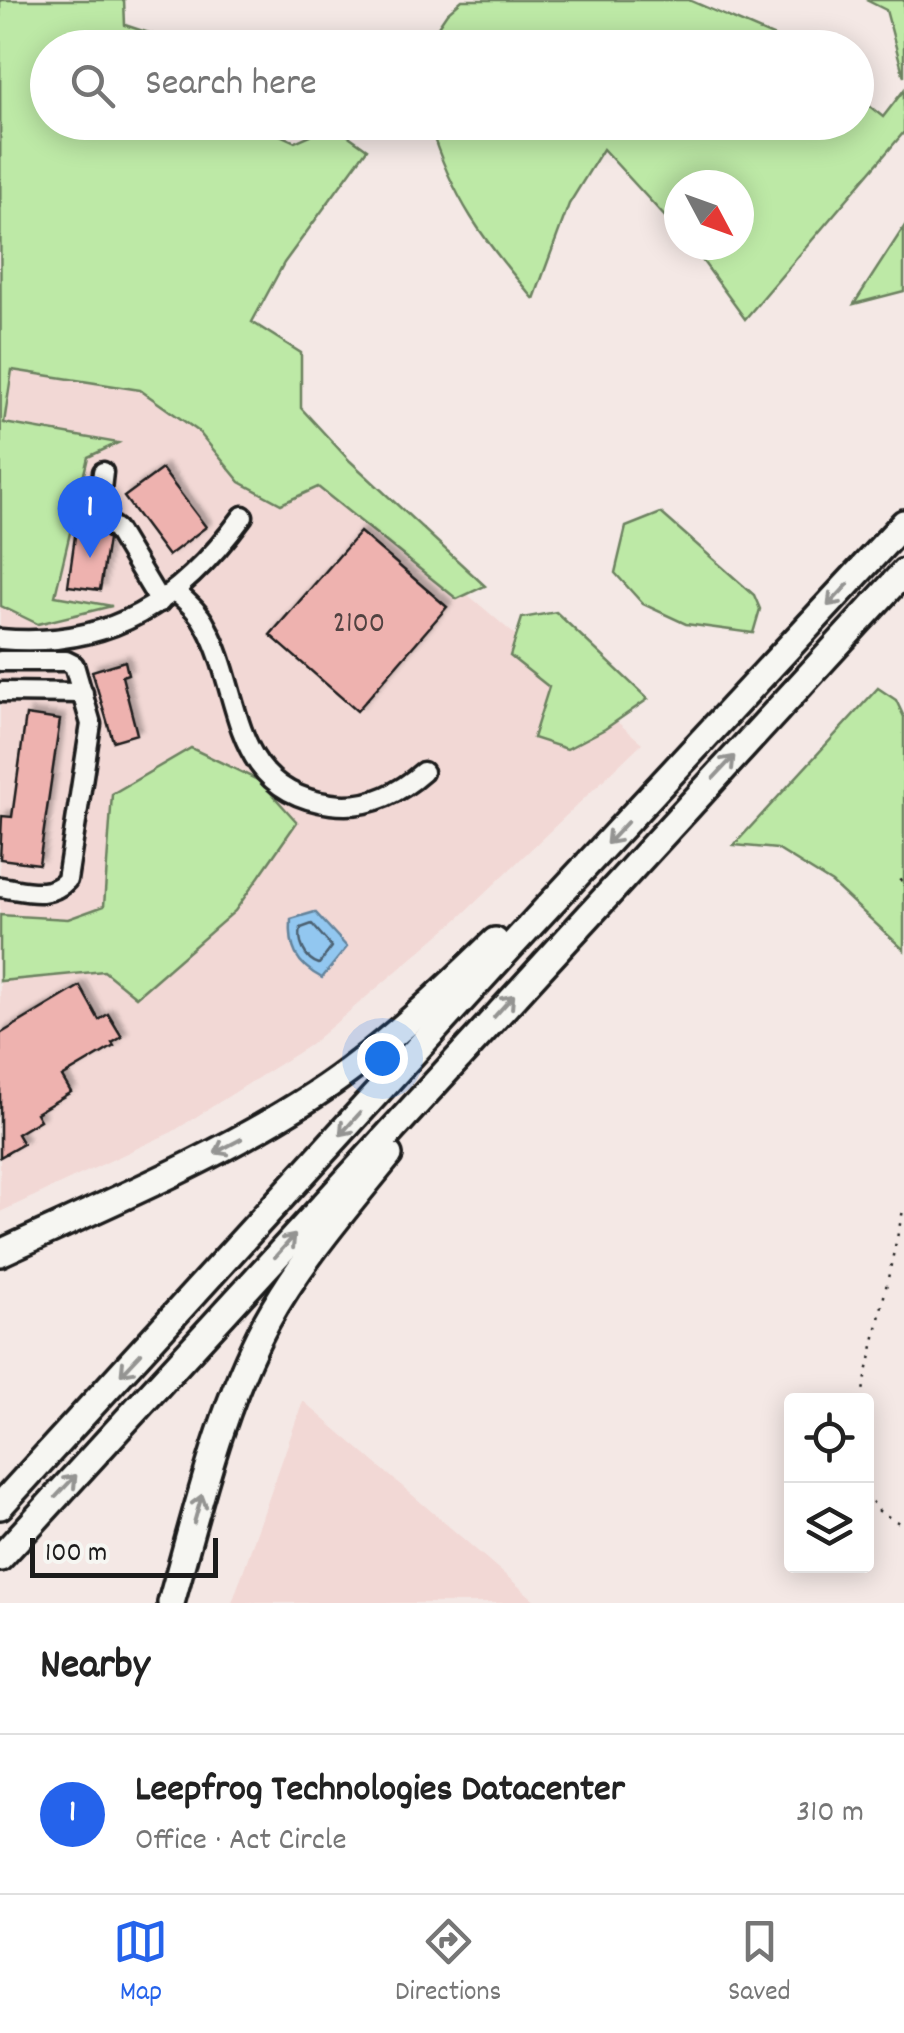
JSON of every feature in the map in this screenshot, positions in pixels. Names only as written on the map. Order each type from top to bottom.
[{"type":"highway","points":[[0,1506],[904,523]]},
{"type":"highway","points":[[0,1558],[904,572]]},
{"type":"highway","points":[[0,1253],[231,1145],[316,1094],[412,1021],[500,937],[556,898]]},
{"type":"highway","points":[[171,1603],[221,1429],[268,1320],[310,1254],[422,1115],[462,1052]]},
{"type":"street","points":[[104,472],[98,516],[116,529],[168,597],[204,622],[241,734],[274,780],[307,799],[340,806],[378,800],[408,785],[423,772]]},
{"type":"street","points":[[0,639],[30,641],[82,635],[131,618],[168,597],[216,553],[243,516]]},
{"type":"street","points":[[0,661],[74,664],[91,724],[67,880],[58,890],[45,893],[0,887]]},
{"type":"street","points":[[0,695],[83,693]]},
{"type":"path","points":[[863,1393],[904,1206]]},
{"type":"path","points":[[874,1503],[904,1526]]},
{"type":"shaded area","points":[[0,196],[642,743],[460,917],[310,1045],[172,1132],[0,1212]]},
{"type":"shaded area","points":[[303,1401],[538,1603],[232,1603]]},
{"type":"green space","points":[[0,0],[124,0],[125,25],[140,30],[30,30],[30,140],[354,140],[367,149],[284,263],[252,322],[301,353],[301,408],[350,461],[485,586],[457,599],[318,487],[281,504],[240,482],[198,431],[140,390],[12,370],[4,423],[118,443],[88,457],[55,596],[112,606],[38,624],[1,606]]},
{"type":"green space","points":[[462,0],[689,0],[759,30],[436,30]]},
{"type":"green space","points":[[866,0],[904,0],[904,77],[886,10]]},
{"type":"green space","points":[[904,90],[904,132],[745,319],[702,260],[754,260],[754,170],[664,170],[664,216],[603,149],[569,204],[534,299],[471,217],[435,140],[874,140],[874,110],[883,117]]},
{"type":"green space","points":[[904,227],[904,291],[854,304]]},
{"type":"green space","points":[[661,513],[754,595],[760,609],[753,633],[686,624],[643,604],[615,573],[626,527]]},
{"type":"green space","points":[[556,612],[648,699],[567,749],[533,738],[549,687],[510,656],[522,618]]},
{"type":"green space","points":[[878,688],[896,700],[904,717],[904,950],[832,883],[777,849],[734,845]]},
{"type":"green space","points":[[191,748],[260,781],[297,822],[235,911],[136,997],[104,971],[0,981],[0,915],[68,919],[104,906],[112,794]]},
{"type":"water","points":[[315,912],[347,947],[322,978],[300,961],[291,939],[291,919]]},
{"type":"building","points":[[162,469],[206,527],[168,556],[124,497]]},
{"type":"building","points":[[76,529],[99,532],[108,539],[100,590],[68,586]]},
{"type":"building","points":[[360,532],[447,607],[357,711],[270,635]]},
{"type":"building","points":[[125,661],[128,674],[122,676],[137,734],[113,741],[92,671]]},
{"type":"building","points":[[26,715],[60,720],[39,864],[0,859],[2,816],[12,817]]},
{"type":"building","points":[[80,986],[99,1020],[108,1014],[122,1037],[112,1043],[114,1046],[62,1077],[71,1092],[36,1113],[40,1120],[17,1134],[23,1144],[0,1157],[0,1034]]},
{"type":"place","name":"Leepfrog Technologies Datacenter","points":[[90,558]]}]
